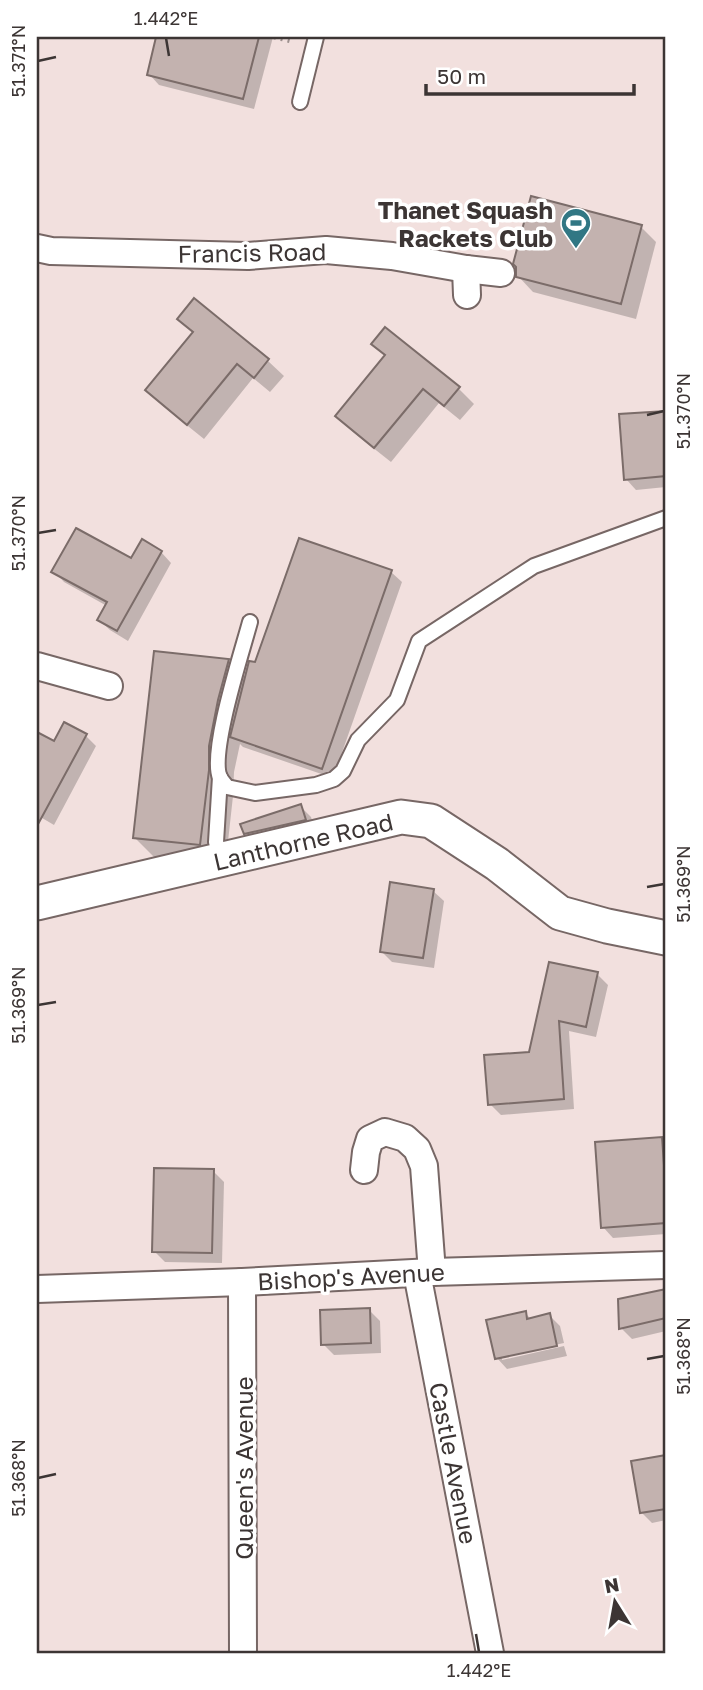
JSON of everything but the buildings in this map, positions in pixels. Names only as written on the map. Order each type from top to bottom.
[{"type":"street","name":"Francis Road","points":[[37,248],[90,253],[248,256],[326,250],[392,256],[467,282],[501,273]]},
{"type":"street","points":[[37,666],[109,686]]},
{"type":"street","name":"Lanthorne Road","points":[[37,903],[401,817],[431,821],[497,864],[560,913],[666,938]]},
{"type":"street","name":"Castle Avenue","points":[[364,1170],[370,1139],[385,1132],[405,1138],[417,1149],[424,1166],[425,1273],[490,1653]]},
{"type":"street","name":"Bishop's Avenue","points":[[37,1289],[666,1265]]},
{"type":"street","name":"Queen's Avenue","points":[[242,1282],[243,1653]]},
{"type":"lane","points":[[299,102],[316,37]]},
{"type":"lane","points":[[219,777],[227,786],[255,793],[316,785],[334,779],[343,771],[358,740],[397,700],[419,641],[534,566],[666,518]]},
{"type":"lane","points":[[221,859],[216,842],[218,750],[250,622]]},
{"type":"place","name":"Thanet Squash Rackets Club","points":[[576,250]]}]
